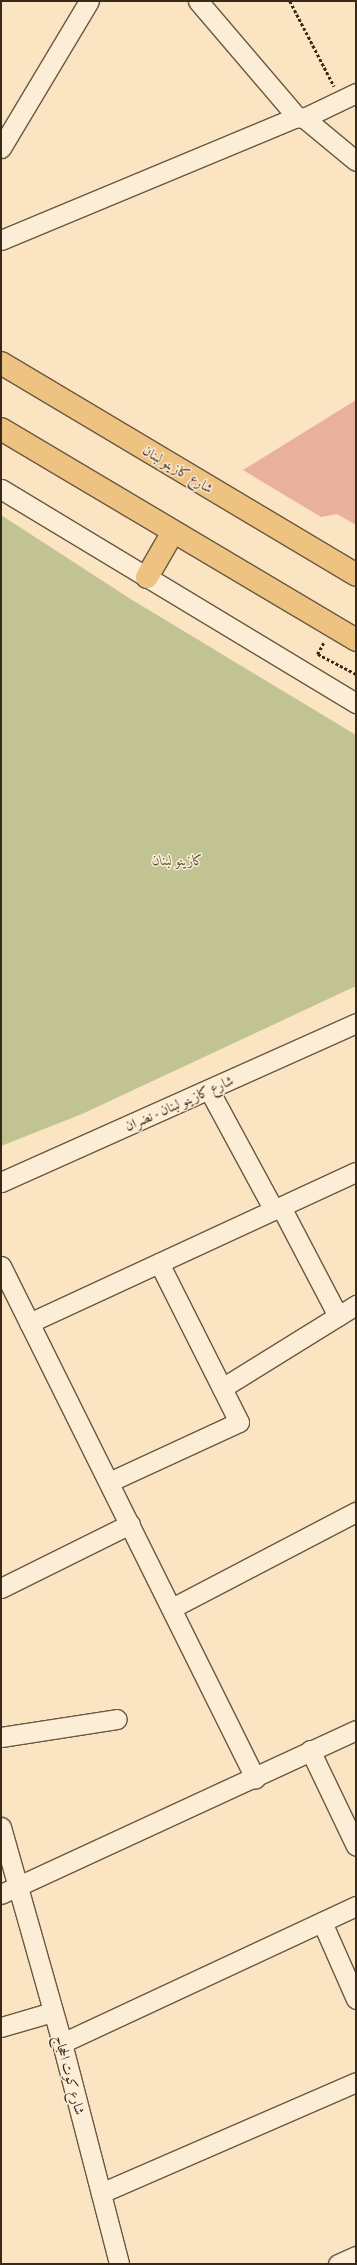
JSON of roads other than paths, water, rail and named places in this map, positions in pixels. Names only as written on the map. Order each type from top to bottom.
[{"type":"main road","name":"شارع كازينو لبنان","points":[[1,363],[356,576]]},
{"type":"main road","points":[[1,429],[356,640]]},
{"type":"main road","points":[[147,577],[173,532]]},
{"type":"street","points":[[1,148],[89,1]]},
{"type":"street","points":[[198,1],[301,117],[356,161]]},
{"type":"street","points":[[4,235],[349,97]]},
{"type":"street","points":[[1,489],[356,703]]},
{"type":"street","name":"شارع كازينو لبنان - نضران","points":[[1,1182],[356,1023]]},
{"type":"street","points":[[209,1090],[338,1316]]},
{"type":"street","points":[[29,1323],[356,1172]]},
{"type":"street","points":[[109,1482],[239,1422],[159,1263]]},
{"type":"street","points":[[1,1266],[255,1778]]},
{"type":"street","points":[[222,1388],[356,1305]]},
{"type":"street","points":[[172,1608],[356,1512]]},
{"type":"street","points":[[2,1584],[130,1524]]},
{"type":"street","points":[[1,1737],[117,1719]]},
{"type":"street","points":[[9,1890],[255,1778],[310,1750],[356,1730]]},
{"type":"street","points":[[310,1750],[356,1846]]},
{"type":"street","name":"شارع كوت الحجاج","points":[[1,1827],[9,1890],[62,2043],[119,2264]]},
{"type":"street","points":[[62,2043],[356,1906]]},
{"type":"street","points":[[322,1922],[356,1999]]},
{"type":"street","points":[[1,2027],[52,2012]]},
{"type":"street","points":[[101,2192],[356,2082]]},
{"type":"street","points":[[338,2264],[356,2256]]},
{"type":"park label","name":"كازينو لبنان","points":[[178,860]]}]
